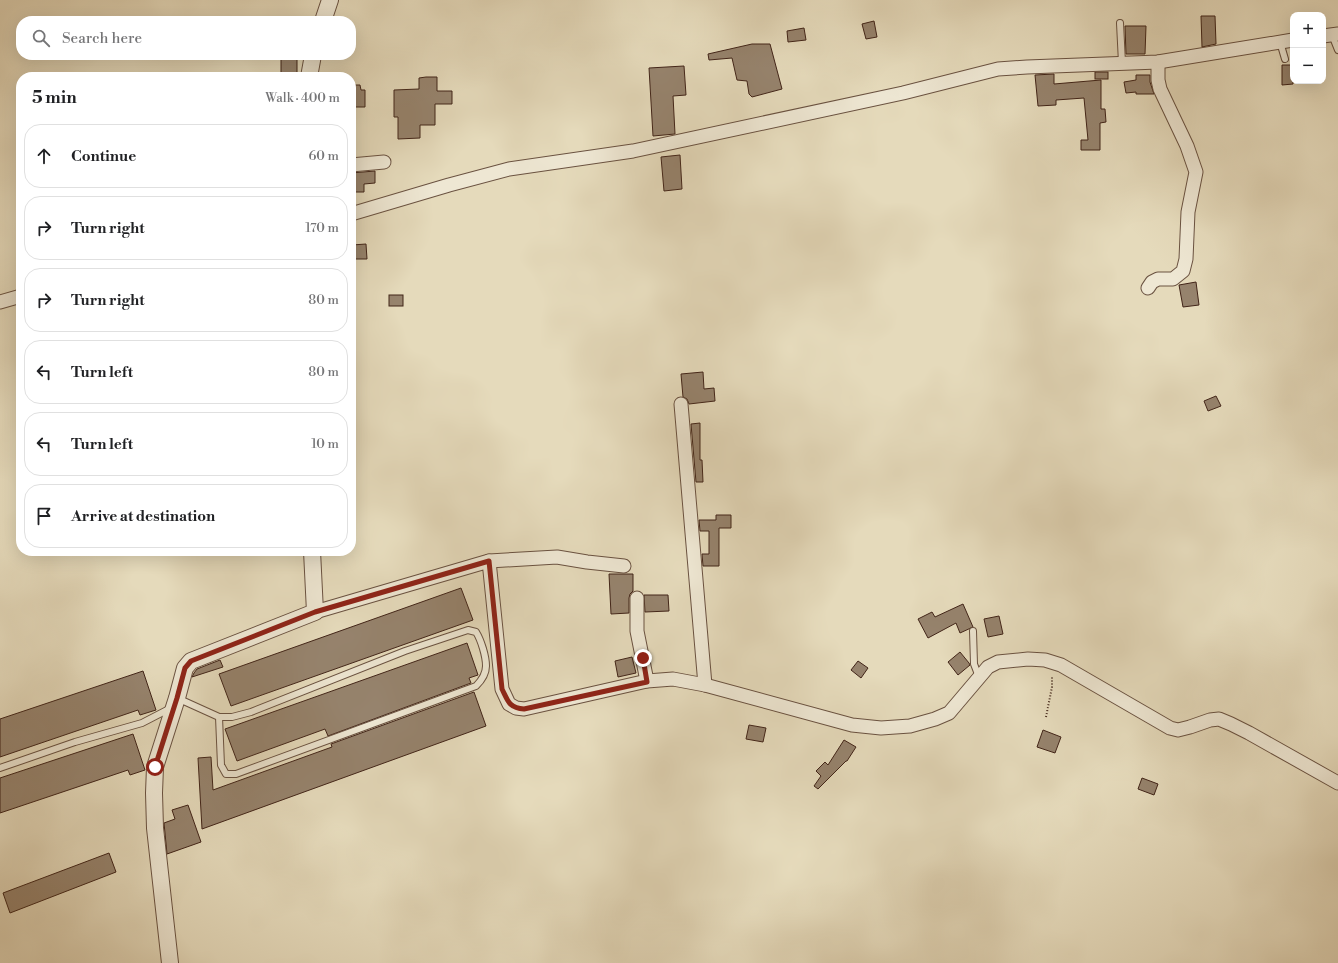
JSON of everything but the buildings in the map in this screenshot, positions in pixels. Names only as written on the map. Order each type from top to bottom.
[{"type":"street","points":[[324,16],[330,0]]},
{"type":"street","points":[[356,213],[509,168],[633,150],[903,93],[998,69],[1158,62],[1287,41]]},
{"type":"street","points":[[310,72],[312,60]]},
{"type":"street","points":[[1148,288],[1152,282],[1158,279],[1173,279],[1184,271],[1188,212],[1196,172],[1187,146],[1160,89],[1158,80],[1158,62]]},
{"type":"street","points":[[356,165],[384,162]]},
{"type":"street","points":[[0,302],[16,297]]},
{"type":"street","points":[[682,404],[705,685]]},
{"type":"street","points":[[312,556],[315,612]]},
{"type":"street","points":[[170,963],[155,828],[155,767],[176,702],[185,668],[191,661],[315,612],[489,561],[558,557],[624,566]]},
{"type":"street","points":[[489,561],[502,689],[509,704],[516,708],[524,709],[647,682],[673,679],[705,685],[852,725],[881,728],[910,726],[936,719],[949,713],[988,667],[998,662],[1028,659],[1045,660],[1061,665],[1170,728],[1178,730],[1210,720],[1219,719],[1243,730],[1338,783]]},
{"type":"street","points":[[637,598],[637,631],[647,682]]},
{"type":"lane","points":[[1120,23],[1122,63]]},
{"type":"lane","points":[[1331,35],[1338,50]]},
{"type":"lane","points":[[1285,59],[1287,41]]},
{"type":"lane","points":[[0,768],[75,742],[142,723],[176,702],[219,717],[232,717],[251,712],[405,651],[468,630],[476,632],[480,638],[486,667],[482,680],[476,686],[450,694],[236,774],[226,774],[221,765],[219,717]]},
{"type":"lane","points":[[973,631],[974,664],[979,677]]},
{"type":"path","points":[[1045,660],[1052,673],[1052,687],[1046,717]]},
{"type":"route","points":[[155,767],[185,668],[191,661],[315,612],[489,561],[502,689],[509,704],[516,708],[524,709],[647,682],[643,658]]}]
